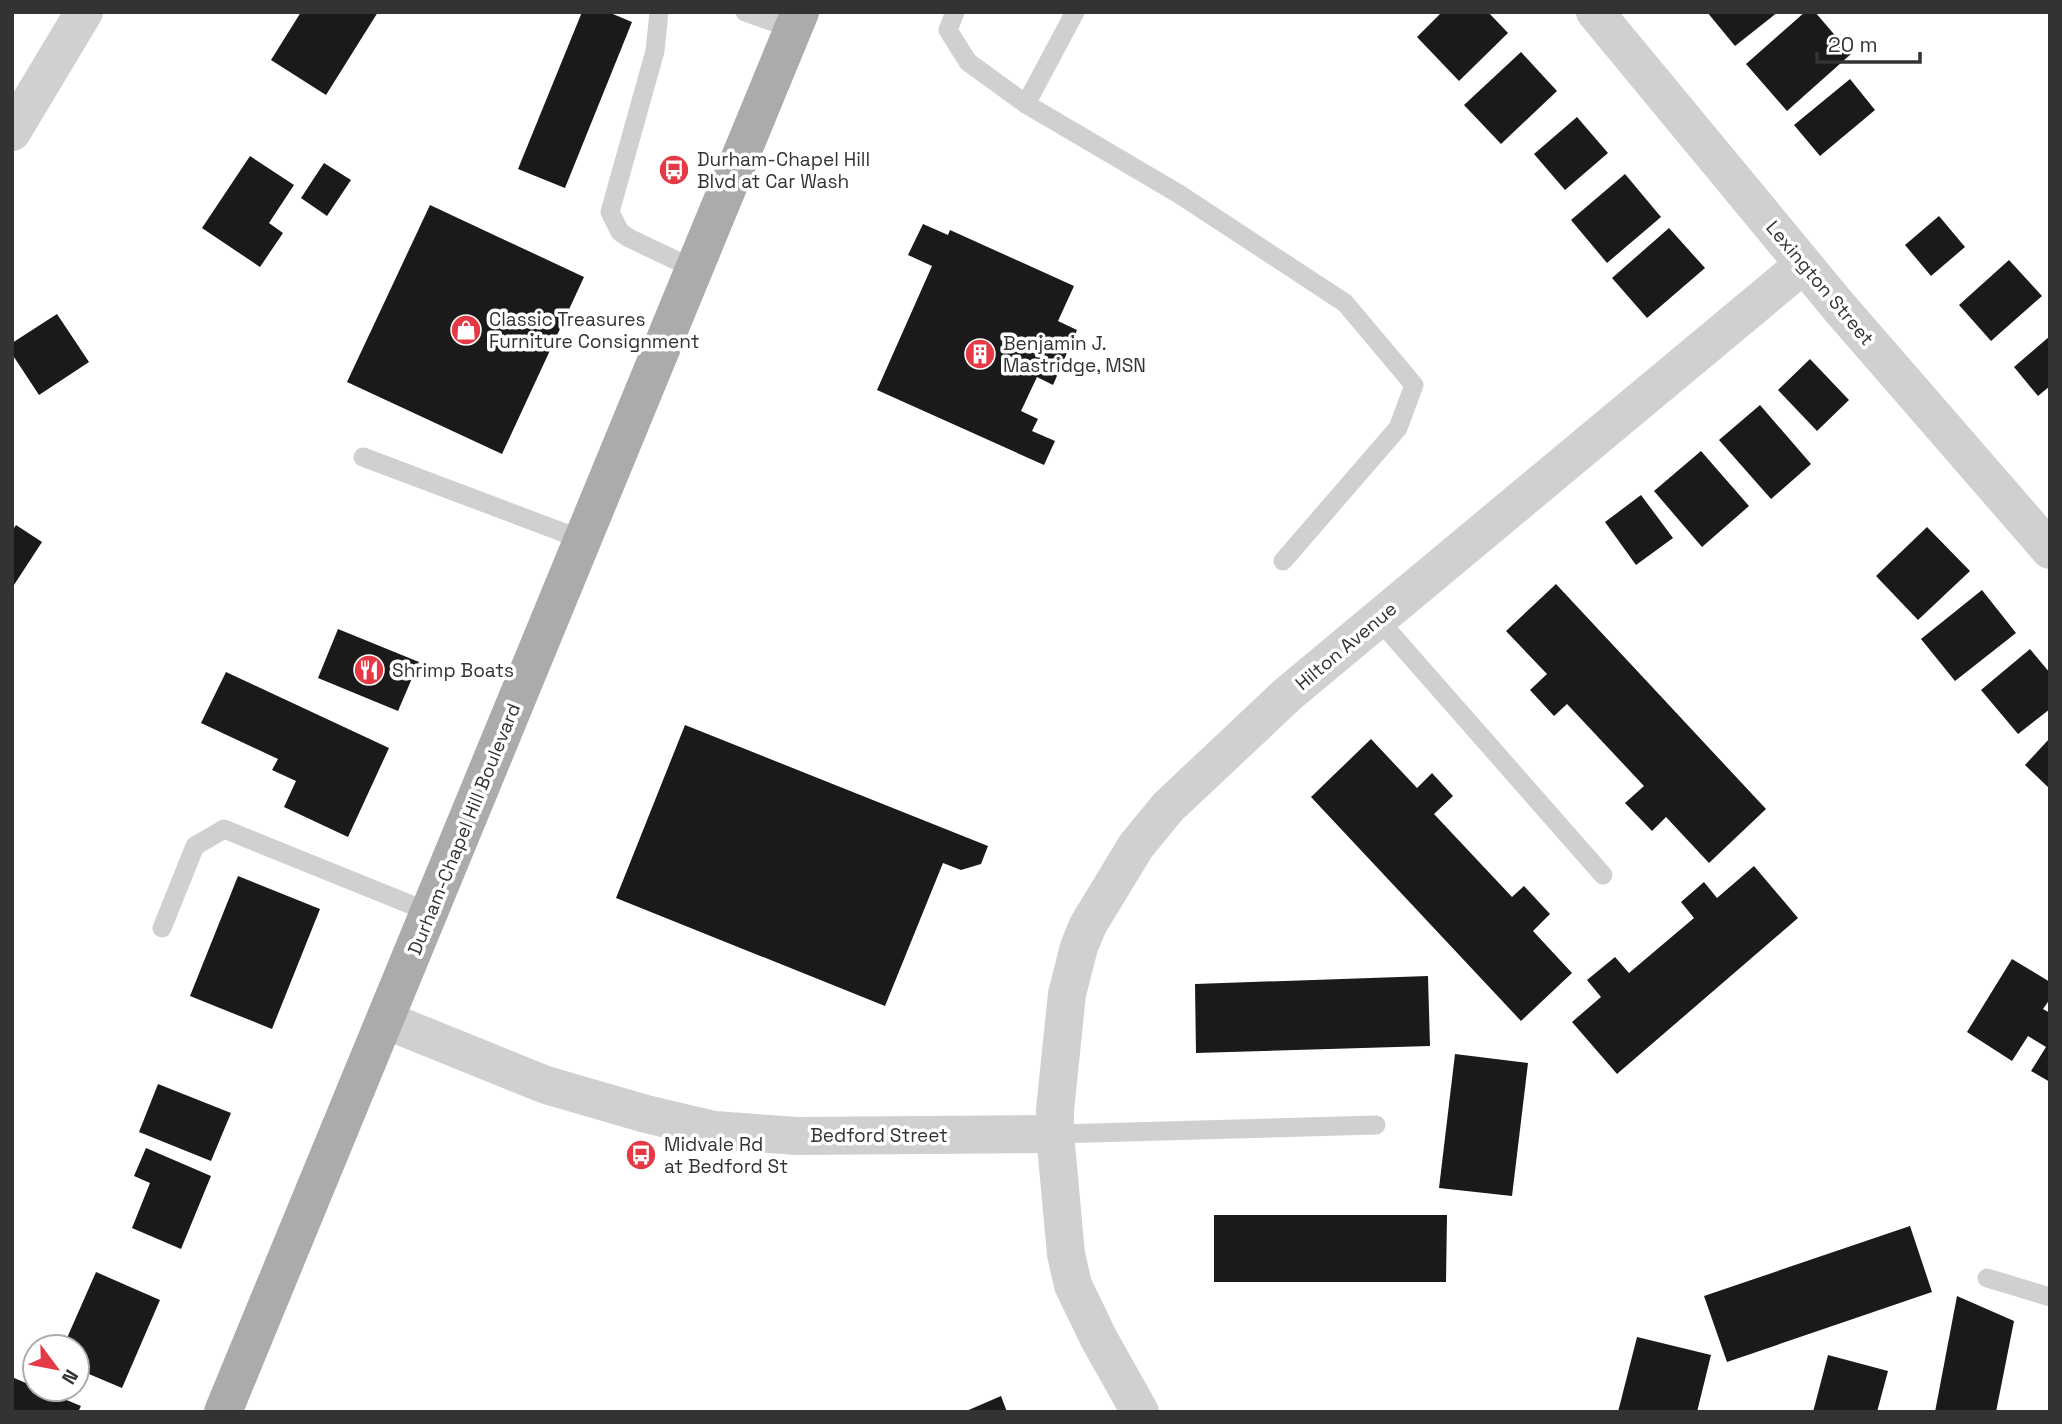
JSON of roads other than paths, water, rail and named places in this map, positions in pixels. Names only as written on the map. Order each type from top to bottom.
[{"type":"main road","name":"Durham-Chapel Hill Boulevard","points":[[223,1412],[796,21]]},
{"type":"street","points":[[12,132],[84,12]]},
{"type":"street","name":"Lexington Street","points":[[1595,12],[1803,265],[2050,550]]},
{"type":"street","name":"Hilton Avenue","points":[[1055,1134],[1067,994],[1079,947],[1088,925],[1136,846],[1168,807],[1288,694],[1803,265]]},
{"type":"street","name":"Bedford Street","points":[[385,1020],[546,1085],[646,1114],[714,1130],[797,1136],[1055,1134]]},
{"type":"street","points":[[1055,1134],[1066,1254],[1073,1285],[1099,1339],[1140,1412]]},
{"type":"lane","points":[[659,12],[655,51],[610,212],[620,232],[694,269]]},
{"type":"lane","points":[[745,12],[796,21]]},
{"type":"lane","points":[[955,12],[948,30],[968,62],[1026,104],[1179,194],[1345,303],[1414,385],[1398,428],[1283,561]]},
{"type":"lane","points":[[1026,104],[1075,12]]},
{"type":"lane","points":[[363,457],[583,540]]},
{"type":"lane","points":[[1378,619],[1603,874]]},
{"type":"lane","points":[[162,928],[195,846],[224,829],[429,912]]},
{"type":"lane","points":[[1055,1134],[1376,1125]]},
{"type":"lane","points":[[1987,1278],[2050,1297]]},
{"type":"place","name":"Durham-Chapel Hill Blvd at Car Wash","points":[[674,170]]},
{"type":"place","name":"Classic Treasures Furniture Consignment","points":[[466,330]]},
{"type":"place","name":"Benjamin J. Mastridge, MSN","points":[[980,354]]},
{"type":"place","name":"Shrimp Boats","points":[[369,670]]},
{"type":"place","name":"Midvale Rd at Bedford St","points":[[641,1155]]}]
